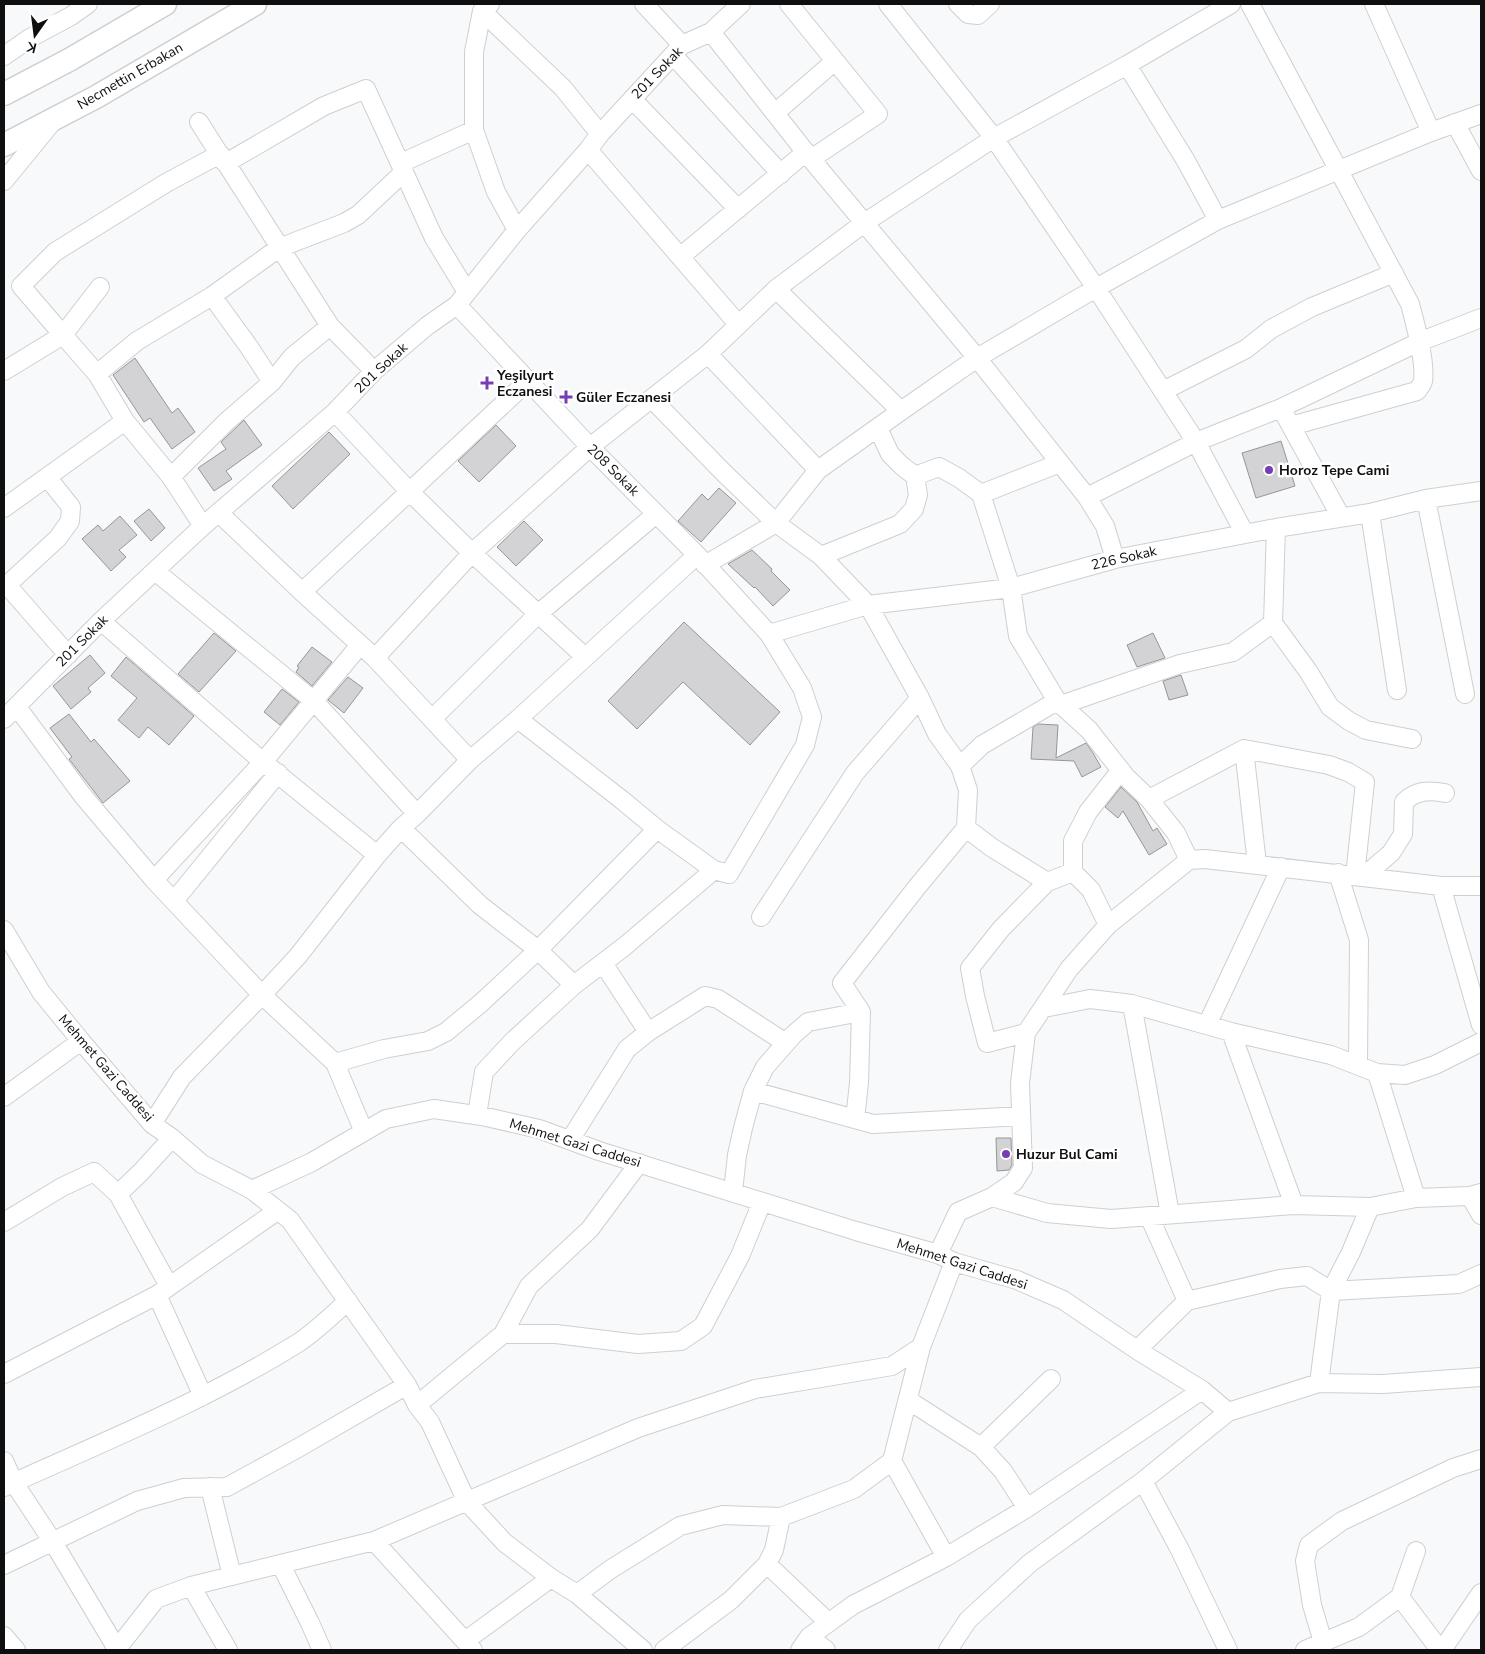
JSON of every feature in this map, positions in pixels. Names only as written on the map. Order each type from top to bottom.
[{"type":"main road","points":[[4,94],[69,60],[165,4]]},
{"type":"main road","name":"Necmettin Erbakan","points":[[4,145],[96,97],[255,4]]},
{"type":"street","points":[[5,53],[71,16],[88,4]]},
{"type":"street","points":[[644,4],[677,50],[780,174]]},
{"type":"street","name":"201 Sokak","points":[[10,713],[101,621],[203,526],[336,412],[374,371],[462,299],[517,230],[600,134],[677,50],[711,32],[741,4]]},
{"type":"street","points":[[680,257],[780,174],[878,114],[789,4]]},
{"type":"street","points":[[888,4],[994,138],[1096,288],[1196,442],[1245,534]]},
{"type":"street","points":[[958,4],[968,14],[978,15],[990,4]]},
{"type":"street","points":[[375,658],[472,553],[590,448],[708,354],[776,289],[864,223],[994,138],[1128,65],[1232,4]]},
{"type":"street","points":[[1250,4],[1410,304],[1419,342],[1423,383],[1417,391],[1290,426]]},
{"type":"street","points":[[1374,4],[1431,132]]},
{"type":"street","points":[[486,8],[474,52],[474,130],[496,192],[517,230]]},
{"type":"street","points":[[486,8],[563,88],[600,134]]},
{"type":"street","points":[[711,32],[808,156],[977,358],[1087,497],[1104,526],[1115,559]]},
{"type":"street","points":[[775,113],[834,61]]},
{"type":"street","points":[[1128,65],[1218,220]]},
{"type":"street","name":"208 Sokak","points":[[223,159],[324,106],[366,89],[462,299],[528,381],[590,448],[701,560],[769,634],[802,688],[812,717],[805,745],[729,874],[714,870]]},
{"type":"street","points":[[632,99],[738,209]]},
{"type":"street","points":[[152,1124],[182,1077],[298,956],[377,855],[401,828],[470,760],[518,719],[584,656],[701,560],[776,523],[818,470],[977,358],[1096,288],[1218,220],[1431,132],[1481,114]]},
{"type":"street","points":[[4,181],[56,118]]},
{"type":"street","points":[[199,122],[330,326],[374,371]]},
{"type":"street","points":[[1455,123],[1481,171]]},
{"type":"street","points":[[97,374],[137,341],[212,296],[279,248],[344,223],[358,215],[403,167],[474,130]]},
{"type":"street","points":[[588,150],[738,324]]},
{"type":"street","points":[[203,526],[172,476],[125,421],[97,374],[21,286],[55,252],[166,183],[223,159]]},
{"type":"street","points":[[1163,391],[1246,349],[1271,329],[1312,307],[1394,273]]},
{"type":"street","points":[[4,370],[63,335],[100,287]]},
{"type":"street","points":[[776,289],[901,410]]},
{"type":"street","points":[[212,296],[272,382]]},
{"type":"street","points":[[1087,497],[1196,442],[1281,408],[1419,342],[1481,318]]},
{"type":"street","points":[[172,476],[226,422],[272,382],[292,358],[330,326]]},
{"type":"street","points":[[708,354],[818,470]]},
{"type":"street","points":[[302,592],[528,381]]},
{"type":"street","points":[[652,399],[776,523],[821,556],[868,605],[920,698],[937,734],[960,766],[968,790],[966,828],[842,983],[861,1012],[859,1083],[855,1119]]},
{"type":"street","points":[[1281,408],[1341,517]]},
{"type":"street","points":[[336,412],[410,491],[472,553],[584,656]]},
{"type":"street","points":[[4,508],[125,421]]},
{"type":"street","points":[[821,556],[900,524],[914,509],[918,495],[915,476],[890,454],[878,428]]},
{"type":"street","points":[[981,494],[1060,463]]},
{"type":"street","points":[[915,476],[939,467],[959,478],[981,494],[1010,588],[1018,636],[1059,703],[1089,730],[1121,770],[1149,799],[1176,833],[1189,860]]},
{"type":"street","points":[[47,477],[71,507],[70,522],[58,538],[6,585],[68,655]]},
{"type":"street","name":"226 Sokak","points":[[769,634],[868,605],[1010,588],[1115,559],[1276,528],[1370,513],[1426,499],[1481,491]]},
{"type":"street","points":[[1426,499],[1465,694]]},
{"type":"street","points":[[1370,513],[1397,690]]},
{"type":"street","points":[[219,514],[375,658],[470,760]]},
{"type":"street","points":[[432,719],[538,614],[656,514]]},
{"type":"street","points":[[1276,528],[1273,623],[1308,670],[1330,707],[1366,730],[1412,739]]},
{"type":"street","points":[[155,571],[314,701],[417,814]]},
{"type":"street","points":[[101,621],[263,762],[377,855]]},
{"type":"street","points":[[960,766],[982,745],[1059,703],[1180,664],[1233,652],[1273,623]]},
{"type":"street","points":[[154,880],[263,762],[360,645]]},
{"type":"street","points":[[761,917],[855,773],[920,698]]},
{"type":"street","points":[[10,713],[154,880],[262,995],[335,1063],[364,1132]]},
{"type":"street","points":[[477,1115],[484,1072],[512,1042],[574,985],[625,946],[714,870],[657,830],[622,800],[518,719]]},
{"type":"street","points":[[1149,799],[1244,749],[1329,765],[1348,772],[1365,782],[1352,875],[1359,940],[1358,1065]]},
{"type":"street","points":[[1244,749],[1257,864]]},
{"type":"street","points":[[1108,925],[1091,890],[1073,872],[1073,841],[1088,812],[1121,770]]},
{"type":"street","points":[[174,901],[278,773]]},
{"type":"street","points":[[1352,875],[1390,853],[1402,834],[1404,802],[1410,795],[1427,790],[1445,793]]},
{"type":"street","points":[[401,828],[480,905],[538,950],[574,985]]},
{"type":"street","points":[[966,828],[991,847],[1047,882]]},
{"type":"street","points":[[335,1063],[428,1041],[446,1032],[481,1003],[538,950],[657,830]]},
{"type":"street","points":[[577,1594],[610,1569],[680,1526],[722,1516],[781,1517],[854,1489],[892,1461],[958,1212],[992,1197],[1014,1182],[1023,1168],[1020,1083],[1026,1033],[1068,969],[1108,925],[1189,860],[1205,859],[1257,864],[1441,886],[1481,886]]},
{"type":"street","points":[[1207,1025],[1281,867]]},
{"type":"street","points":[[1026,1033],[987,1043],[974,996],[970,968],[1001,929],[1047,882],[1073,872]]},
{"type":"street","points":[[1441,886],[1481,1025]]},
{"type":"street","name":"Mehmet Gazi Caddesi","points":[[4,930],[41,992],[152,1124],[172,1138],[202,1164],[252,1190],[312,1162],[386,1119],[434,1109],[477,1115],[539,1129],[640,1164],[856,1232],[1018,1280],[1063,1300],[1137,1350],[1202,1390],[1228,1412]]},
{"type":"street","points":[[603,963],[648,1032]]},
{"type":"street","points":[[570,1140],[627,1049],[648,1032],[705,996],[718,998],[786,1043]]},
{"type":"street","points":[[1044,1008],[1090,999],[1132,1004],[1231,1032],[1331,1055],[1377,1073],[1405,1075],[1435,1065],[1481,1042]]},
{"type":"street","points":[[1132,1004],[1170,1214]]},
{"type":"street","points":[[732,1192],[737,1155],[754,1091],[766,1066],[793,1035],[808,1022],[861,1012]]},
{"type":"street","points":[[1231,1032],[1294,1205]]},
{"type":"street","points":[[4,1097],[81,1041]]},
{"type":"street","points":[[1377,1073],[1416,1198]]},
{"type":"street","points":[[754,1091],[873,1124],[1022,1116]]},
{"type":"street","points":[[118,1194],[172,1138]]},
{"type":"street","points":[[417,1404],[503,1334],[529,1286],[590,1229],[640,1164]]},
{"type":"street","points":[[4,1222],[62,1187],[94,1172],[118,1194],[163,1291],[203,1396]]},
{"type":"street","points":[[252,1190],[290,1220],[407,1385],[417,1404],[430,1422],[467,1502],[506,1543],[551,1578],[577,1594],[643,1650]]},
{"type":"street","points":[[992,1197],[1047,1213],[1111,1219],[1294,1205],[1370,1207],[1416,1198],[1476,1194],[1481,1215]]},
{"type":"street","points":[[503,1334],[556,1334],[638,1344],[682,1342],[703,1326],[708,1318],[740,1256],[762,1202]]},
{"type":"street","points":[[1319,1383],[1331,1291],[1351,1252],[1370,1207]]},
{"type":"street","points":[[4,1374],[163,1291],[277,1211]]},
{"type":"street","points":[[1149,1216],[1187,1301]]},
{"type":"street","points":[[1137,1350],[1187,1301],[1280,1279],[1307,1276],[1331,1291],[1459,1284],[1481,1274]]},
{"type":"street","points":[[9,1485],[89,1450],[203,1396],[299,1342],[348,1301]]},
{"type":"street","points":[[4,1461],[9,1485],[52,1542],[116,1649],[156,1599],[191,1586],[374,1541],[638,1428],[755,1389],[892,1366],[921,1347]]},
{"type":"street","points":[[948,1650],[968,1620],[1030,1563],[1143,1481],[1228,1412],[1319,1383],[1383,1384],[1481,1377]]},
{"type":"street","points":[[981,1447],[1051,1379]]},
{"type":"street","points":[[4,1565],[137,1501],[184,1488],[226,1487],[407,1385]]},
{"type":"street","points":[[826,1650],[805,1643],[828,1622],[852,1605],[946,1557],[1027,1508],[1202,1390]]},
{"type":"street","points":[[908,1400],[981,1447],[1003,1471],[1027,1508]]},
{"type":"street","points":[[1323,1642],[1312,1605],[1305,1561],[1309,1545],[1342,1521],[1453,1468],[1481,1459]]},
{"type":"street","points":[[892,1461],[946,1557]]},
{"type":"street","points":[[1143,1481],[1180,1550],[1228,1650]]},
{"type":"street","points":[[210,1487],[232,1576]]},
{"type":"street","points":[[664,1650],[731,1600],[767,1564],[774,1550],[781,1517]]},
{"type":"street","points":[[374,1541],[469,1646],[551,1578]]},
{"type":"street","points":[[1305,1650],[1359,1627],[1400,1597],[1416,1552]]},
{"type":"street","points":[[767,1564],[828,1622]]},
{"type":"street","points":[[281,1565],[322,1650]]},
{"type":"street","points":[[191,1586],[228,1650]]},
{"type":"street","points":[[1400,1597],[1441,1650],[1481,1593]]},
{"type":"street","points":[[4,1636],[16,1650]]},
{"type":"building","points":[[135,358],[172,413],[178,408],[195,432],[172,449],[150,418],[144,422],[113,375]]},
{"type":"building","points":[[244,420],[262,445],[226,471],[232,479],[214,491],[198,468],[226,449],[221,442]]},
{"type":"building","points":[[496,425],[516,446],[479,482],[458,461]]},
{"type":"building","points":[[329,432],[350,454],[293,509],[272,486]]},
{"type":"building","name":"Horoz Tepe Cami","points":[[1281,441],[1295,486],[1256,498],[1242,453]]},
{"type":"building","points":[[719,488],[736,503],[701,542],[678,521],[702,494],[708,500]]},
{"type":"building","points":[[149,509],[165,528],[151,541],[134,521]]},
{"type":"building","points":[[120,516],[137,535],[119,550],[126,557],[111,571],[82,539],[98,525],[103,531]]},
{"type":"building","points":[[524,521],[543,540],[516,566],[497,547]]},
{"type":"building","points":[[752,550],[790,590],[773,606],[755,587],[728,564]]},
{"type":"building","points":[[684,622],[780,712],[750,745],[683,682],[637,729],[608,701]]},
{"type":"building","points":[[214,633],[236,651],[199,692],[178,674]]},
{"type":"building","points":[[1153,633],[1165,658],[1137,667],[1127,645]]},
{"type":"building","points":[[312,647],[332,662],[312,686],[296,672],[299,667],[297,666]]},
{"type":"building","points":[[90,655],[105,673],[88,688],[91,692],[71,709],[53,686]]},
{"type":"building","points":[[126,657],[194,716],[169,745],[148,727],[139,738],[118,720],[137,698],[111,676]]},
{"type":"building","points":[[1181,675],[1188,695],[1169,700],[1163,681]]},
{"type":"building","points":[[348,677],[363,688],[344,713],[328,700]]},
{"type":"building","points":[[282,689],[299,702],[280,725],[264,712]]},
{"type":"building","points":[[69,714],[91,742],[94,739],[130,781],[103,803],[69,759],[72,757],[50,728]]},
{"type":"building","points":[[1038,724],[1058,725],[1056,758],[1086,743],[1101,767],[1082,777],[1074,761],[1031,759],[1033,727]]},
{"type":"building","points":[[1121,787],[1137,802],[1153,831],[1157,828],[1167,844],[1149,855],[1123,811],[1118,818],[1105,807]]},
{"type":"building","name":"Huzur Bul Cami","points":[[996,1138],[1011,1138],[1012,1165],[1009,1170],[997,1171]]},
{"type":"place","name":"Yeşilyurt Eczanesi","points":[[487,383]]},
{"type":"place","name":"Güler Eczanesi","points":[[566,397]]},
{"type":"place","name":"Horoz Tepe Cami","points":[[1269,470]]},
{"type":"place","name":"Huzur Bul Cami","points":[[1006,1154]]}]
